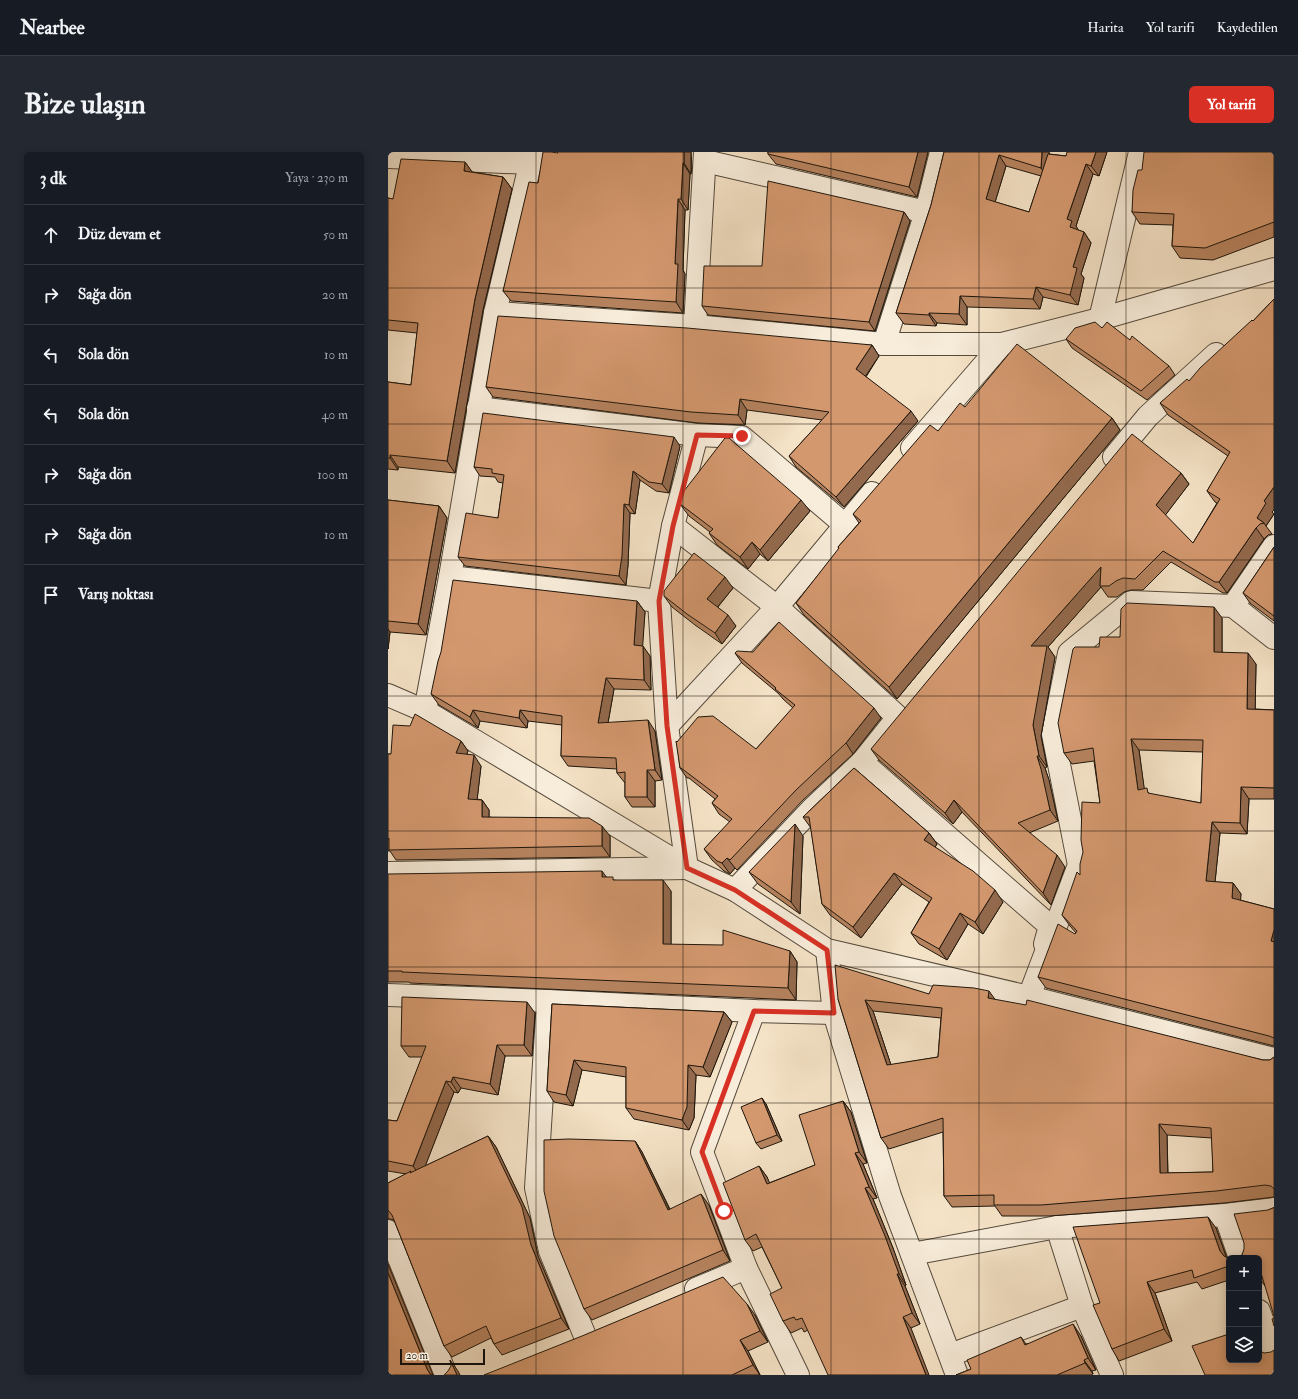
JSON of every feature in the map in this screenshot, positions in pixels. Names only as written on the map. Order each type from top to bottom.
[{"type":"street","points":[[884,344],[926,212],[941,152]]},
{"type":"street","points":[[1100,319],[1140,152]]},
{"type":"street","points":[[388,157],[531,158],[495,313],[450,577],[425,711]]},
{"type":"street","points":[[695,326],[705,157],[926,212]]},
{"type":"street","points":[[495,313],[695,326],[884,344],[1002,344],[1100,319],[1274,269]]},
{"type":"street","points":[[900,461],[1002,344]]},
{"type":"street","points":[[1103,471],[1148,416],[1228,344]]},
{"type":"street","points":[[478,408],[697,435],[742,436],[845,525]]},
{"type":"street","points":[[687,868],[667,726],[659,601],[673,526],[697,435]]},
{"type":"street","points":[[667,726],[777,607],[885,478]]},
{"type":"street","points":[[673,526],[777,607],[898,717]]},
{"type":"street","points":[[1233,606],[1274,546]]},
{"type":"street","points":[[450,577],[659,601]]},
{"type":"street","points":[[1029,997],[1079,865],[1052,734],[1069,653],[1131,602],[1233,606],[1274,638]]},
{"type":"street","points":[[388,695],[425,711],[687,868],[735,890],[827,950],[1029,997],[1274,1059]]},
{"type":"street","points":[[735,890],[812,809],[862,762],[913,699]]},
{"type":"street","points":[[862,762],[1050,926],[1029,997]]},
{"type":"street","points":[[388,873],[687,868]]},
{"type":"street","points":[[827,950],[834,1013],[890,1196],[953,1365],[1082,1306]]},
{"type":"street","points":[[388,994],[548,1000],[754,1011],[834,1013]]},
{"type":"street","points":[[548,1000],[536,1188],[550,1252],[592,1333],[564,1344]]},
{"type":"street","points":[[754,1011],[702,1152],[746,1268],[798,1375]]},
{"type":"street","points":[[912,1254],[1057,1227],[1225,1215],[1274,1209]]},
{"type":"street","points":[[1225,1215],[1239,1255]]},
{"type":"street","points":[[1057,1227],[1082,1306],[1112,1375]]},
{"type":"street","points":[[388,1231],[446,1375]]},
{"type":"street","points":[[680,1296],[746,1268]]},
{"type":"street","points":[[1262,1319],[1274,1352]]},
{"type":"building","points":[[543,152],[684,152],[681,199],[678,199],[675,264],[678,264],[676,302],[503,291],[529,182],[538,183]]},
{"type":"building","points":[[768,152],[918,152],[909,187],[768,154]]},
{"type":"building","points":[[944,152],[1042,152],[1041,168],[999,155],[986,199],[1029,212],[1048,154],[1066,156],[1067,152],[1096,152],[1091,166],[1086,164],[1067,219],[1072,221],[1070,227],[1084,232],[1073,267],[1077,268],[1070,295],[1036,287],[1033,299],[960,296],[959,314],[929,313],[929,315],[896,313],[931,205]]},
{"type":"building","points":[[1144,152],[1274,152],[1274,222],[1205,248],[1172,246],[1174,214],[1132,212],[1133,190],[1138,170],[1142,170]]},
{"type":"building","points":[[401,159],[465,162],[464,171],[503,177],[475,299],[447,461],[390,455],[390,458],[388,458],[388,382],[411,385],[418,323],[388,320],[388,198],[393,199]]},
{"type":"building","points":[[768,181],[904,212],[869,322],[702,306],[704,266],[762,266]]},
{"type":"building","points":[[1274,299],[1274,487],[1264,501],[1266,503],[1257,518],[1264,523],[1260,524],[1256,528],[1219,582],[1215,582],[1163,551],[1135,579],[1123,578],[1109,586],[1100,586],[1101,567],[1031,646],[1047,646],[1033,725],[1039,756],[1037,756],[1050,810],[1018,823],[1057,855],[1043,893],[954,800],[945,813],[871,749],[1132,434],[1181,473],[1156,505],[1193,543],[1220,499],[1207,491],[1230,452],[1160,403],[1187,379],[1189,381],[1200,368],[1252,320],[1253,321]]},
{"type":"building","points":[[498,316],[687,328],[872,345],[856,369],[911,411],[836,497],[789,456],[829,412],[740,399],[738,415],[691,412],[486,387]]},
{"type":"building","points":[[1095,322],[1102,328],[1107,322],[1130,340],[1132,336],[1169,366],[1141,391],[1066,339],[1075,328]]},
{"type":"building","points":[[1017,344],[1112,418],[889,687],[796,603],[839,548],[838,547],[861,521],[853,514],[930,425],[938,431],[960,403],[965,407]]},
{"type":"building","points":[[483,413],[674,437],[662,484],[649,482],[633,471],[629,505],[624,504],[622,556],[619,576],[458,557],[466,513],[498,518],[504,475],[492,473],[492,469],[474,467]]},
{"type":"building","points":[[725,438],[729,438],[801,500],[760,550],[752,542],[740,557],[709,533],[713,529],[680,504],[684,491]]},
{"type":"building","points":[[388,500],[439,506],[418,624],[388,621]]},
{"type":"building","points":[[1274,547],[1274,616],[1243,593]]},
{"type":"building","points":[[694,553],[725,577],[707,599],[728,615],[715,633],[664,596],[664,591]]},
{"type":"building","points":[[453,580],[637,601],[634,645],[643,646],[644,680],[606,678],[598,723],[648,720],[655,770],[647,770],[647,797],[625,797],[625,772],[617,773],[616,758],[561,756],[562,716],[520,710],[519,718],[473,710],[470,717],[431,694],[441,652]]},
{"type":"building","points":[[1127,603],[1214,607],[1214,652],[1248,653],[1247,709],[1274,710],[1274,788],[1241,787],[1240,823],[1212,822],[1206,881],[1233,883],[1232,898],[1274,909],[1274,930],[1271,941],[1274,942],[1274,1038],[1038,977],[1058,924],[1075,934],[1077,931],[1062,915],[1077,872],[1080,875],[1080,864],[1083,852],[1081,840],[1082,802],[1100,803],[1093,748],[1064,753],[1058,723],[1073,649],[1075,647],[1099,647],[1100,637],[1120,637],[1121,609]],"holes":[[[1131,739],[1203,740],[1201,803],[1148,793],[1147,788],[1138,790]]]},
{"type":"building","points":[[779,622],[874,708],[846,743],[796,790],[730,860],[727,858],[722,863],[717,861],[704,849],[732,819],[712,803],[718,796],[680,768],[676,741],[677,742],[698,717],[713,716],[756,749],[795,705],[735,653],[737,651],[753,652]]},
{"type":"building","points":[[415,714],[461,741],[456,753],[474,755],[468,799],[482,800],[482,817],[589,818],[602,826],[602,846],[389,850],[388,754],[391,754],[393,725],[410,726]]},
{"type":"building","points":[[854,768],[929,833],[924,840],[973,871],[995,890],[975,922],[960,913],[939,949],[911,933],[932,898],[894,873],[853,927],[822,904],[809,817],[803,817]]},
{"type":"building","points":[[795,824],[791,902],[749,872]]},
{"type":"building","points":[[602,871],[602,877],[613,877],[613,880],[663,880],[663,944],[723,945],[723,930],[790,951],[788,988],[388,971],[388,874]]},
{"type":"building","points":[[835,965],[929,994],[933,985],[974,988],[989,991],[988,998],[1026,1005],[1027,1000],[1263,1060],[1270,1060],[1274,1057],[1274,1189],[1271,1186],[1265,1185],[1216,1191],[1041,1205],[994,1205],[994,1195],[944,1196],[943,1118],[881,1138],[838,999]],"holes":[[[865,1000],[942,1008],[938,1057],[887,1065]],[[1159,1124],[1211,1128],[1213,1172],[1160,1173]]]},
{"type":"building","points":[[402,997],[527,1002],[524,1045],[497,1045],[490,1084],[453,1077],[451,1082],[446,1081],[413,1166],[388,1161],[388,1120],[397,1121],[426,1046],[401,1046]]},
{"type":"building","points":[[552,1004],[724,1012],[703,1067],[688,1065],[687,1107],[682,1120],[626,1108],[626,1067],[574,1060],[566,1095],[547,1091]]},
{"type":"building","points":[[762,1098],[777,1135],[756,1143],[741,1107]]},
{"type":"building","points":[[843,1101],[859,1152],[855,1153],[869,1187],[865,1188],[885,1236],[899,1274],[897,1274],[912,1313],[903,1317],[926,1375],[828,1375],[802,1318],[796,1320],[794,1317],[783,1321],[770,1294],[782,1288],[756,1234],[745,1240],[723,1183],[759,1166],[767,1184],[815,1165],[799,1115]]},
{"type":"building","points":[[488,1136],[522,1207],[531,1245],[561,1318],[494,1344],[486,1326],[444,1346],[392,1215],[388,1210],[388,1183]]},
{"type":"building","points":[[569,1139],[635,1141],[668,1210],[701,1194],[723,1250],[584,1309],[554,1236],[544,1191],[544,1140]]},
{"type":"building","points":[[1274,1207],[1274,1316],[1262,1276],[1262,1255],[1242,1255],[1244,1243],[1234,1214],[1268,1210]]},
{"type":"building","points":[[1208,1217],[1220,1251],[1226,1257],[1226,1267],[1194,1278],[1192,1270],[1147,1282],[1164,1329],[1112,1349],[1093,1305],[1100,1303],[1073,1227]]},
{"type":"building","points":[[388,1273],[427,1369],[430,1374],[434,1375],[388,1375]]},
{"type":"building","points":[[723,1277],[747,1304],[760,1331],[740,1340],[753,1365],[732,1375],[484,1375],[582,1336]]},
{"type":"building","points":[[1073,1324],[1088,1358],[1084,1360],[1085,1363],[1057,1375],[956,1375],[971,1369],[967,1360],[1021,1337],[1025,1345]]},
{"type":"building","points":[[1226,1335],[1226,1363],[1262,1363],[1262,1352],[1271,1352],[1274,1350],[1274,1375],[1205,1375],[1192,1346]]},
{"type":"building","points":[[450,1360],[457,1375],[444,1375],[451,1366]]},
{"type":"route","points":[[724,1211],[702,1152],[754,1011],[834,1013],[827,950],[735,890],[687,868],[667,726],[659,601],[673,526],[697,435],[742,436]]}]
